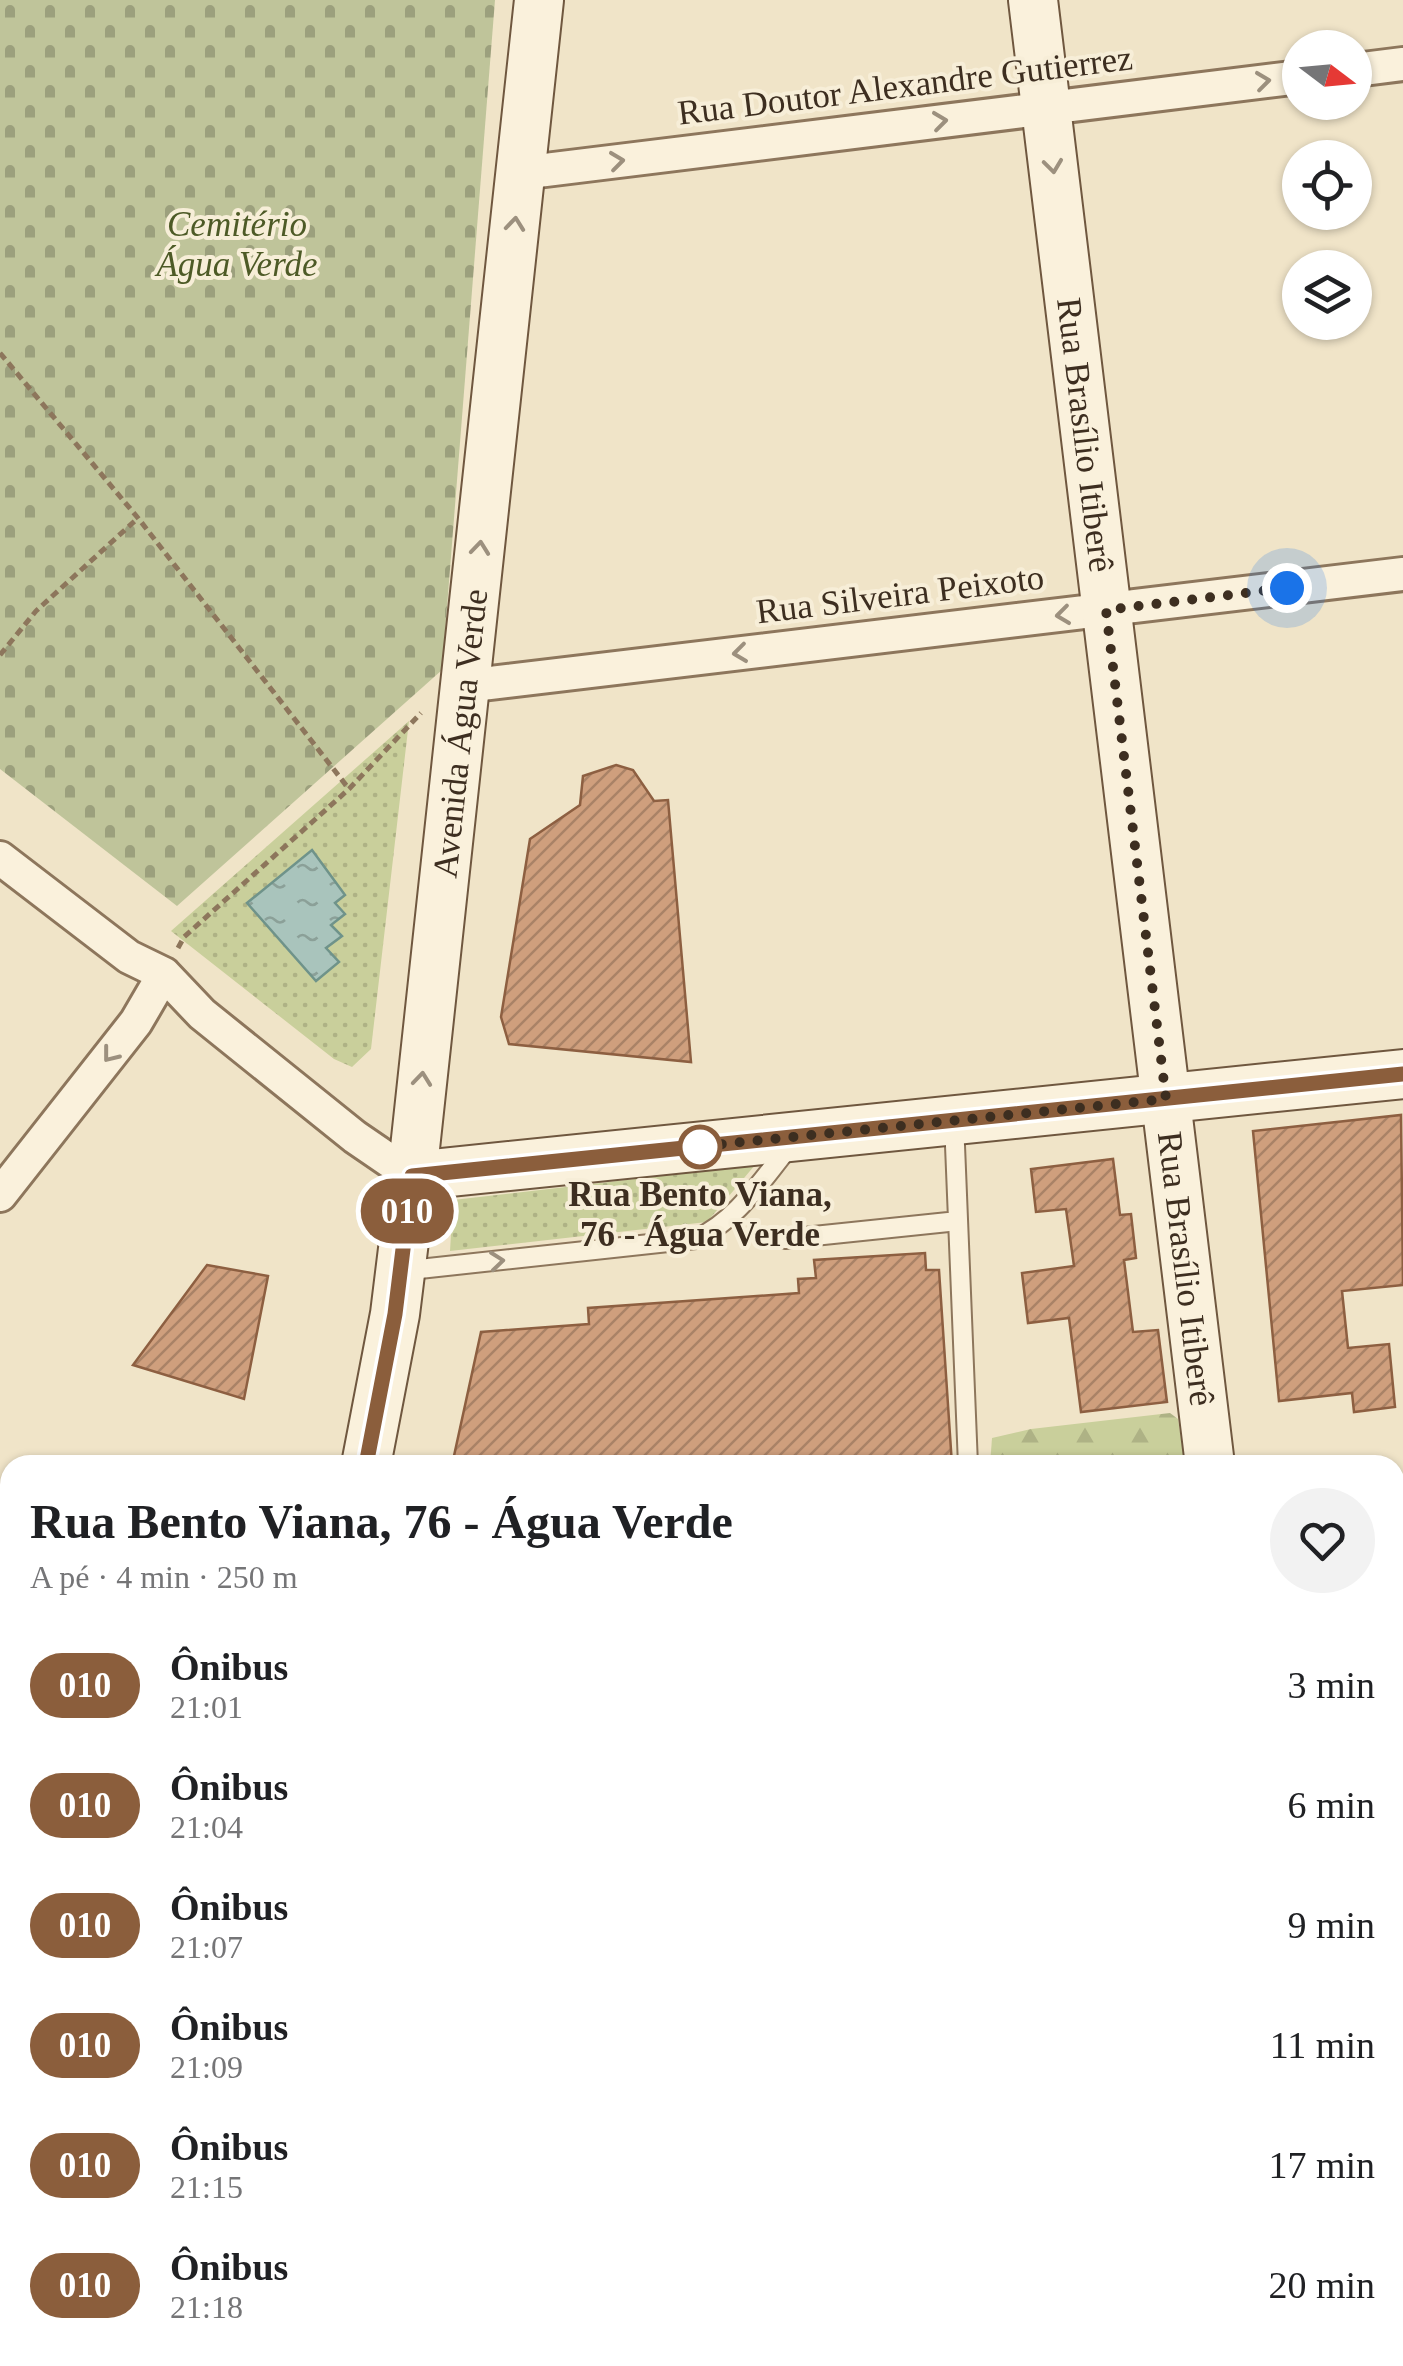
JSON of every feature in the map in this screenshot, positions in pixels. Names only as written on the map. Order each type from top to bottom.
[{"type":"main road","name":"Avenida Água Verde","points":[[368,1455],[400,1272],[412,1176],[539,0]]},
{"type":"main road","name":"Rua Brasílio Itiberê","points":[[1033,0],[1209,1455]]},
{"type":"main road","points":[[412,1176],[1403,1074]]},
{"type":"street","points":[[1372,68],[1403,64]]},
{"type":"street","name":"Rua Doutor Alexandre Gutierrez","points":[[521,173],[1282,79]]},
{"type":"street","name":"Rua Silveira Peixoto","points":[[465,686],[1403,574]]},
{"type":"street","points":[[0,858],[129,957],[164,974],[202,1014],[355,1137],[412,1176]]},
{"type":"street","points":[[0,1195],[136,1022],[164,974]]},
{"type":"lane","points":[[954,1120],[968,1455]]},
{"type":"lane","points":[[400,1272],[696,1239],[731,1216],[798,1137]]},
{"type":"lane","points":[[785,1239],[958,1221]]},
{"type":"path","points":[[0,353],[138,518],[349,789]]},
{"type":"path","points":[[0,655],[36,611],[138,518]]},
{"type":"path","points":[[164,974],[184,937],[349,789],[434,700],[465,686]]},
{"type":"green space","name":"Cemitério Água Verde","points":[[0,0],[495,0],[442,670],[177,906],[0,769]]},
{"type":"green space","points":[[409,721],[371,1049],[352,1067],[334,1059],[171,931]]},
{"type":"green space","points":[[755,1165],[707,1222],[450,1251],[453,1200]]},
{"type":"green space","points":[[1170,1413],[1178,1419],[1183,1455],[991,1455],[992,1438],[1031,1429]]},
{"type":"water","points":[[312,850],[345,895],[335,903],[345,914],[331,925],[342,936],[326,948],[339,962],[316,981],[247,903]]},
{"type":"building","points":[[616,765],[633,770],[654,801],[668,800],[691,1062],[509,1044],[501,1017],[530,839],[580,805],[583,776]]},
{"type":"building","points":[[1401,1115],[1403,1285],[1342,1291],[1348,1348],[1389,1344],[1395,1407],[1354,1412],[1352,1393],[1279,1401],[1253,1131]]},
{"type":"building","points":[[1113,1159],[1120,1215],[1131,1214],[1136,1258],[1124,1260],[1133,1332],[1158,1330],[1167,1402],[1081,1412],[1069,1318],[1028,1323],[1022,1273],[1074,1266],[1066,1209],[1036,1212],[1031,1169]]},
{"type":"building","points":[[925,1253],[926,1270],[939,1270],[951,1455],[454,1455],[481,1332],[589,1324],[588,1308],[799,1293],[798,1279],[816,1278],[814,1260]]},
{"type":"building","points":[[207,1265],[268,1276],[244,1399],[133,1365]]},
{"type":"bus line","name":"010","points":[[368,1455],[395,1314],[412,1176],[1403,1074]]},
{"type":"place","name":"Rua Bento Viana, 76 - Água Verde","points":[[700,1147]]},
{"type":"route","points":[[700,1147],[684,1148],[1166,1099],[1106,610],[1287,588]]}]
